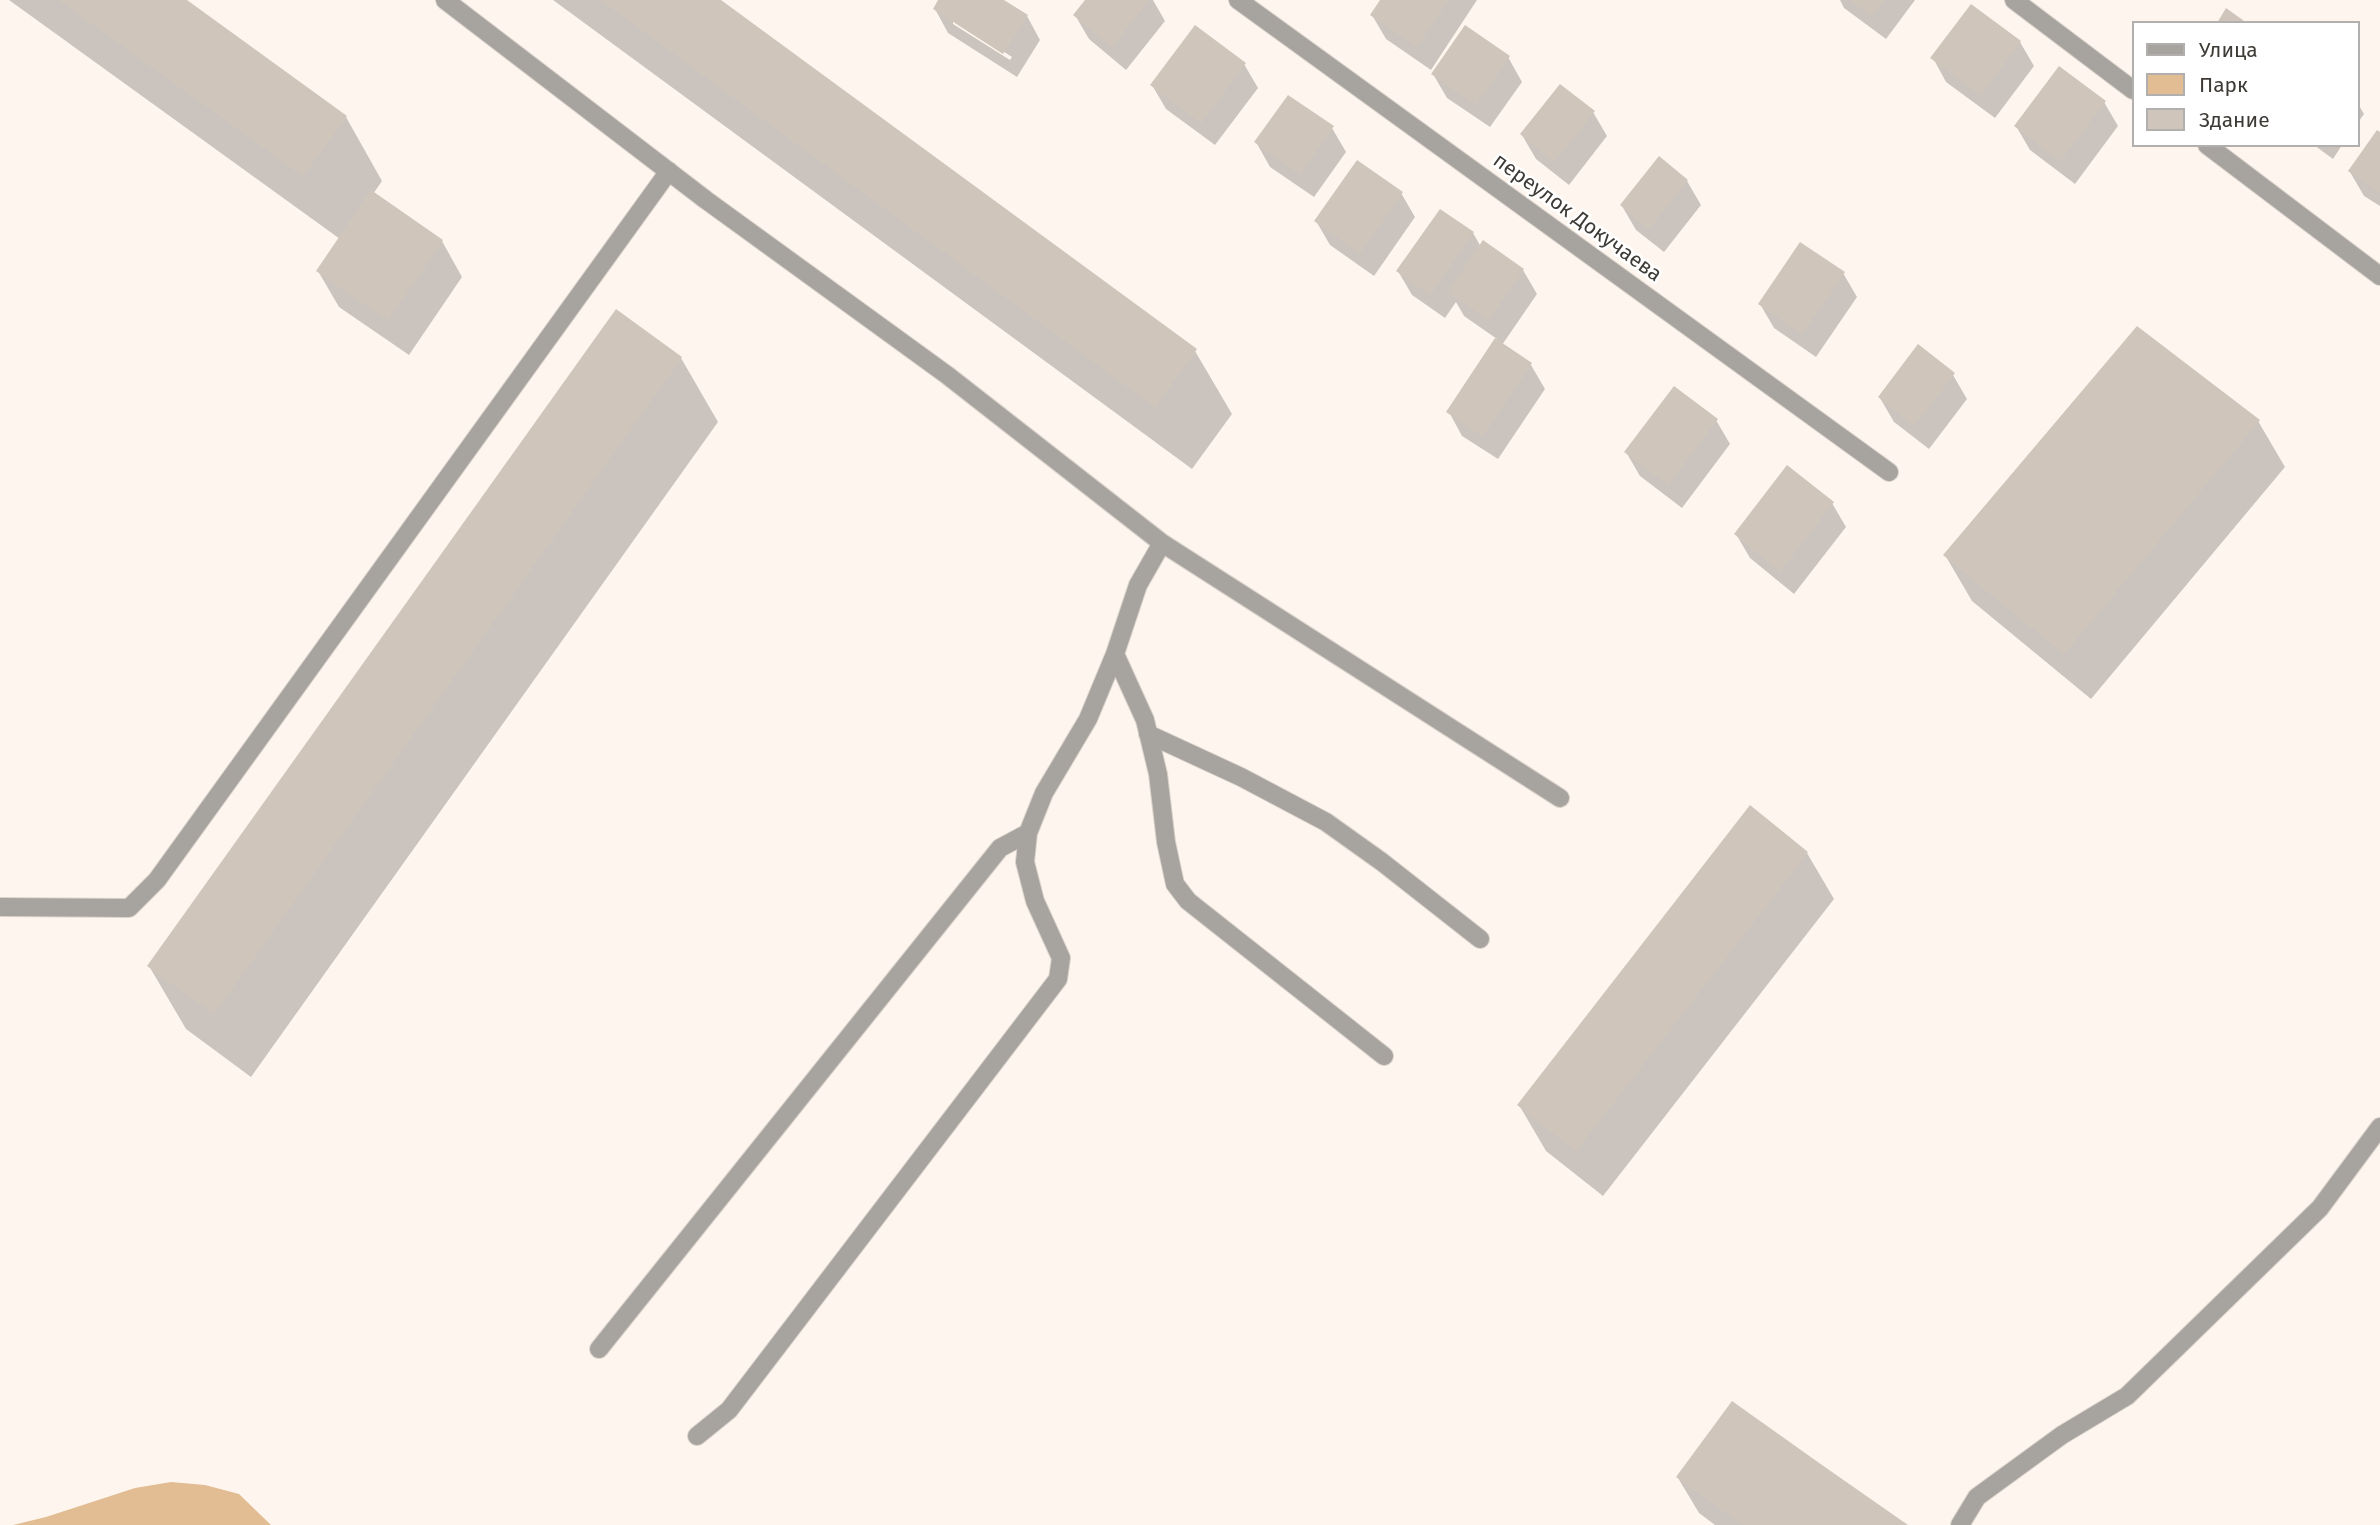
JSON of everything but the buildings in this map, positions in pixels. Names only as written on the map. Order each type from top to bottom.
[{"type":"street","points":[[445,0],[669,172],[947,375],[1162,543],[1560,798]]},
{"type":"street","name":"переулок Докучаева","points":[[1238,0],[1889,472]]},
{"type":"street","points":[[2014,0],[2132,89]]},
{"type":"street","points":[[2210,147],[2380,276]]},
{"type":"street","points":[[0,907],[129,908],[157,880],[669,172]]},
{"type":"street","points":[[697,1436],[729,1410],[1058,979],[1061,958],[1035,901],[1025,862],[1028,833],[1044,793],[1088,719],[1115,653],[1138,585],[1162,543]]},
{"type":"street","points":[[1115,653],[1145,720],[1158,774],[1166,842],[1175,884],[1188,901],[1384,1056]]},
{"type":"street","points":[[1148,734],[1325,822],[1382,862],[1480,939]]},
{"type":"street","points":[[599,1349],[1000,848],[1028,833]]},
{"type":"street","points":[[1960,1525],[1977,1497],[2062,1435],[2127,1396],[2320,1208],[2380,1127]]},
{"type":"green space","points":[[171,1482],[205,1485],[239,1494],[271,1525],[13,1525],[135,1488]]}]
